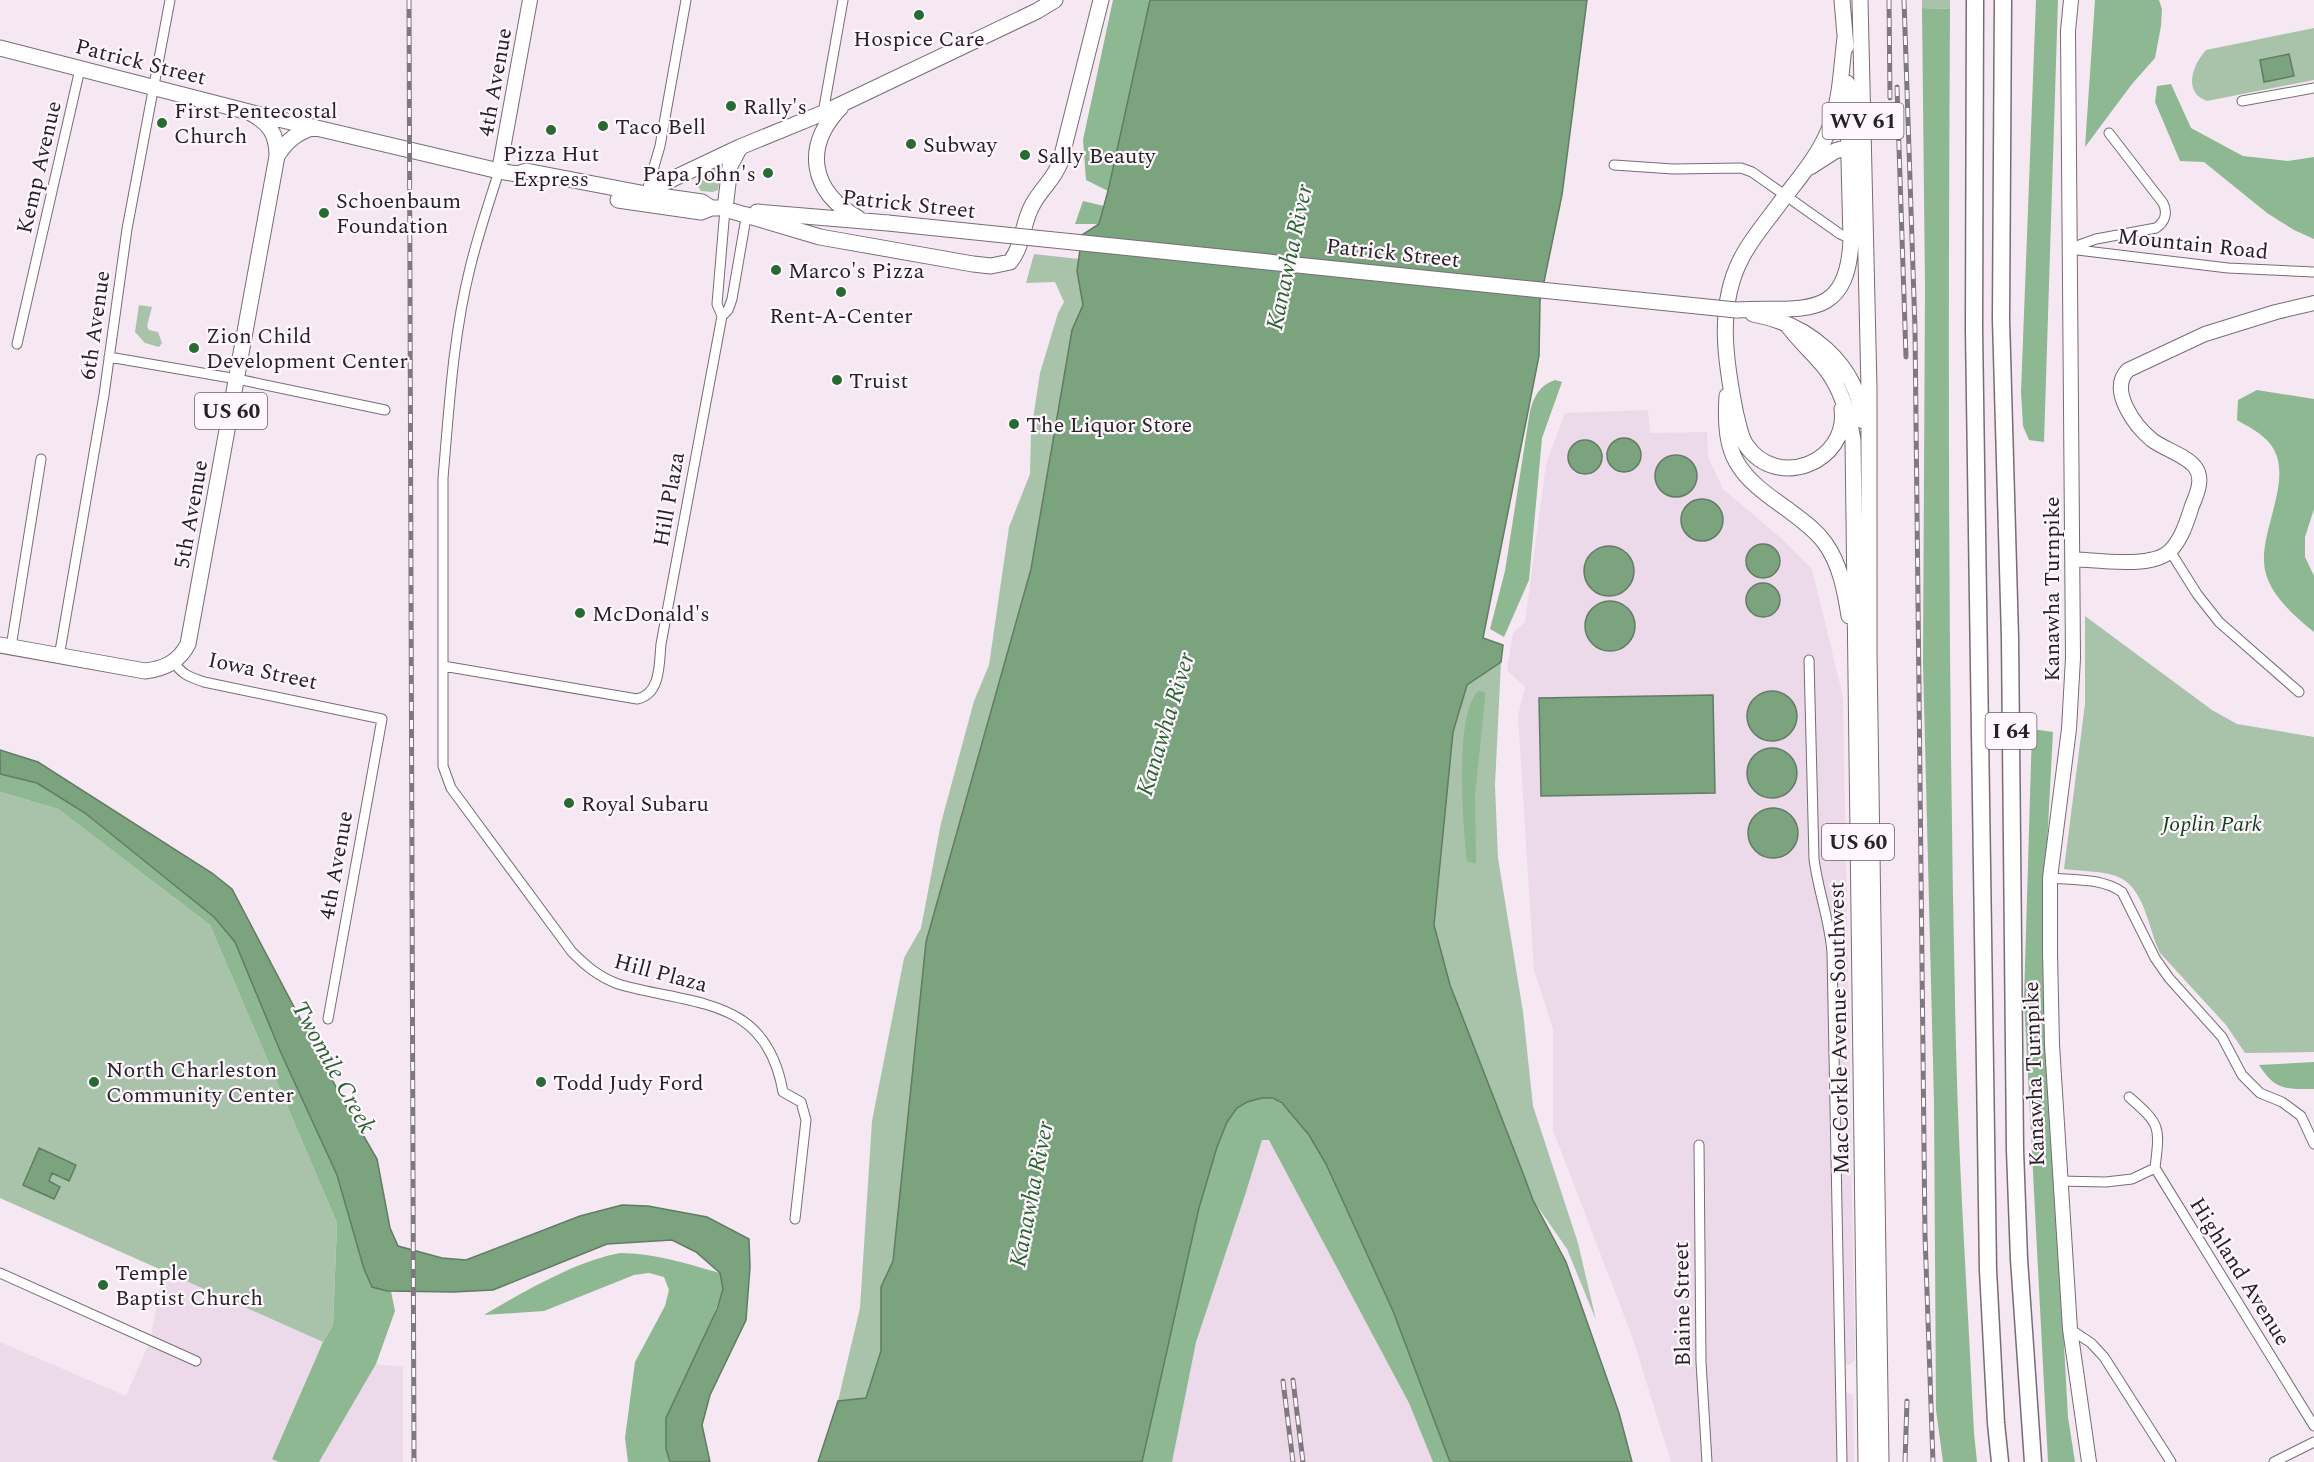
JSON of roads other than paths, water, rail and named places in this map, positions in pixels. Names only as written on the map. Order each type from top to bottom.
[{"type":"highway","name":"I 64","points":[[1975,0],[1974,330],[1988,1270],[1995,1423],[2000,1462]]},
{"type":"highway","name":"I 64","points":[[2003,0],[2001,319],[2010,638],[2015,1150],[2019,1259],[2033,1462]]},
{"type":"main road","name":"4th Avenue","points":[[499,171],[530,0]]},
{"type":"main road","points":[[646,194],[740,147],[823,113],[1037,11],[1055,0]]},
{"type":"main road","name":"WV 61","points":[[1842,0],[1857,145]]},
{"type":"main road","name":"WV 61","points":[[1858,241],[1860,0]]},
{"type":"main road","name":"Kanawha Turnpike","points":[[2071,0],[2068,31],[2069,249],[2072,333],[2072,695],[2050,878],[2052,1045],[2070,1329],[2089,1462]]},
{"type":"main road","points":[[740,147],[730,166],[718,209],[746,213],[820,237],[891,250],[991,266],[1010,262],[1017,252],[1033,204],[1057,172],[1060,164],[1100,1]]},
{"type":"main road","points":[[1845,38],[1839,98],[1829,129],[1807,168],[1741,259],[1732,280],[1726,319],[1729,378],[1726,419],[1727,435],[1734,457],[1744,476],[1755,487],[1810,527],[1824,541],[1833,556],[1841,576],[1847,602],[1857,674]]},
{"type":"main road","name":"Patrick Street","points":[[0,48],[249,112],[499,171],[517,174],[526,171],[646,194],[702,202],[718,209]]},
{"type":"main road","points":[[845,102],[826,125],[820,137],[816,157],[817,168],[827,192],[837,205],[863,220]]},
{"type":"main road","points":[[249,112],[265,121],[274,132],[278,156]]},
{"type":"main road","points":[[278,156],[289,140],[314,127]]},
{"type":"main road","points":[[1807,168],[1835,151],[1857,145]]},
{"type":"main road","name":"5th Avenue","points":[[174,662],[183,653],[190,636],[278,156]]},
{"type":"main road","name":"Patrick Street","points":[[517,174],[525,181],[655,207],[700,212],[718,209]]},
{"type":"main road","name":"Patrick Street","points":[[746,213],[863,220],[1736,310],[1786,320],[1809,334],[1824,347],[1849,377],[1863,416],[1868,466]]},
{"type":"main road","points":[[1786,320],[1835,293],[1848,271],[1858,241]]},
{"type":"main road","points":[[1858,241],[1869,410],[1868,466]]},
{"type":"main road","points":[[2072,559],[2137,562],[2156,560],[2170,551],[2185,528],[2200,478],[2195,466],[2153,440],[2142,430],[2123,399],[2120,383],[2123,375],[2128,370],[2205,334],[2314,303]]},
{"type":"main road","name":"MacCorkle Avenue Southwest","points":[[1786,320],[1838,388],[1850,419],[1853,440],[1866,1462]]},
{"type":"main road","points":[[1729,378],[1740,432],[1746,444],[1764,463],[1779,469],[1795,469],[1810,464],[1828,451],[1838,436],[1842,424],[1843,413],[1838,388]]},
{"type":"main road","name":"MacCorkle Avenue Southwest","points":[[1868,466],[1881,1462]]},
{"type":"main road","name":"Iowa Street","points":[[6,646],[145,671],[157,670],[174,662]]},
{"type":"street","name":"6th Avenue","points":[[59,657],[109,357],[127,229],[170,0]]},
{"type":"street","points":[[646,194],[660,146],[686,0]]},
{"type":"street","points":[[823,113],[843,0]]},
{"type":"street","name":"Kemp Avenue","points":[[18,344],[80,69]]},
{"type":"street","points":[[2242,101],[2314,88]]},
{"type":"street","points":[[2069,249],[2096,239],[2156,228],[2166,216],[2163,203],[2109,133]]},
{"type":"street","points":[[1614,165],[1673,169],[1741,168],[1763,177],[1840,234],[1858,241]]},
{"type":"street","name":"Hill Plaza","points":[[499,171],[470,268],[456,342],[443,478],[443,766],[451,788],[572,952],[597,975],[618,984],[711,1004],[737,1017],[753,1030],[773,1053],[783,1092],[801,1102],[806,1120],[795,1219]]},
{"type":"street","name":"Hill Plaza","points":[[443,666],[637,699],[644,698],[652,690],[656,680],[722,316],[717,304],[718,209]]},
{"type":"street","name":"Hill Plaza","points":[[722,316],[728,310],[732,299],[746,213]]},
{"type":"street","name":"Mountain Road","points":[[2069,249],[2228,268],[2314,272]]},
{"type":"street","points":[[109,357],[237,379],[385,410]]},
{"type":"street","points":[[6,646],[41,459]]},
{"type":"street","points":[[2170,551],[2197,594],[2219,622],[2300,692]]},
{"type":"street","points":[[1809,660],[1814,859],[1829,927],[1832,953],[1842,1462]]},
{"type":"street","name":"Iowa Street","points":[[174,662],[180,672],[186,676],[204,682],[382,719]]},
{"type":"street","name":"4th Avenue","points":[[328,1020],[382,719]]},
{"type":"street","points":[[2050,878],[2098,882],[2113,886],[2122,892],[2155,958],[2169,978],[2222,1036],[2242,1075],[2260,1093],[2282,1102],[2301,1116],[2314,1144]]},
{"type":"street","points":[[2059,1181],[2106,1182],[2132,1179],[2155,1168],[2159,1136],[2157,1126],[2151,1116],[2129,1096]]},
{"type":"street","name":"Blaine Street","points":[[1699,1145],[1701,1362],[1707,1462]]},
{"type":"street","name":"Highland Avenue","points":[[2155,1168],[2314,1426]]},
{"type":"street","points":[[0,1273],[196,1361]]},
{"type":"street","points":[[2070,1329],[2091,1343],[2104,1357],[2171,1462]]},
{"type":"street","points":[[2274,1462],[2314,1442]]},
{"type":"water","name":"Kanawha River","points":[[1150,0],[1587,0],[1562,195],[1540,301],[1539,356],[1483,638],[1503,645],[1501,662],[1467,685],[1453,732],[1434,925],[1450,985],[1533,1200],[1566,1262],[1619,1413],[1632,1462],[1450,1462],[1393,1311],[1326,1164],[1309,1135],[1282,1103],[1273,1098],[1262,1098],[1247,1102],[1237,1108],[1227,1122],[1217,1147],[1199,1208],[1142,1462],[818,1462],[838,1401],[866,1398],[881,1351],[881,1287],[893,1261],[926,942],[1031,569],[1072,330],[1083,305],[1077,271],[1082,235],[1099,224]]},
{"type":"water","points":[[2289,54],[2294,76],[2264,82],[2260,60]]},
{"type":"water","points":[[1624,438],[1636,443],[1641,455],[1636,467],[1624,472],[1612,467],[1607,455],[1612,443]]},
{"type":"water","points":[[1585,440],[1597,445],[1602,457],[1597,469],[1585,474],[1573,469],[1568,457],[1573,445]]},
{"type":"water","points":[[1676,455],[1684,456],[1691,461],[1696,468],[1696,484],[1691,491],[1684,496],[1676,497],[1668,496],[1661,491],[1656,484],[1655,476],[1656,468],[1661,461],[1668,456]]},
{"type":"water","points":[[1702,499],[1710,500],[1717,505],[1722,512],[1722,528],[1717,535],[1710,540],[1702,541],[1694,540],[1687,535],[1682,528],[1681,520],[1682,512],[1687,505],[1694,500]]},
{"type":"water","points":[[1763,544],[1775,549],[1780,561],[1775,573],[1763,578],[1751,573],[1746,561],[1751,549]]},
{"type":"water","points":[[1609,546],[1627,553],[1634,571],[1627,589],[1609,596],[1591,589],[1584,571],[1591,553]]},
{"type":"water","points":[[1763,583],[1775,588],[1780,600],[1775,612],[1763,617],[1751,612],[1746,600],[1751,588]]},
{"type":"water","points":[[1610,601],[1624,605],[1631,612],[1635,626],[1631,640],[1624,647],[1610,651],[1596,647],[1589,640],[1585,626],[1589,612],[1596,605]]},
{"type":"water","points":[[1772,691],[1790,698],[1797,716],[1790,734],[1772,741],[1754,734],[1747,716],[1754,698]]},
{"type":"water","points":[[1713,695],[1715,793],[1541,796],[1539,698]]},
{"type":"water","points":[[1772,748],[1790,755],[1797,773],[1790,791],[1772,798],[1754,791],[1747,773],[1754,755]]},
{"type":"water","points":[[0,750],[38,762],[212,873],[232,889],[344,1102],[377,1159],[390,1228],[398,1246],[442,1258],[466,1260],[580,1216],[622,1205],[648,1206],[707,1217],[749,1239],[750,1267],[746,1320],[710,1395],[702,1425],[710,1462],[670,1462],[666,1449],[666,1418],[717,1309],[723,1289],[720,1273],[696,1252],[672,1240],[607,1244],[493,1290],[387,1291],[372,1287],[364,1269],[337,1175],[281,1053],[235,942],[214,917],[85,813],[37,783],[0,774]]},
{"type":"water","points":[[1773,808],[1791,815],[1798,833],[1791,851],[1773,858],[1755,851],[1748,833],[1755,815]]},
{"type":"water","points":[[39,1148],[76,1165],[69,1181],[52,1173],[49,1181],[60,1187],[54,1199],[23,1185]]},
{"type":"railway","points":[[409,0],[414,1462]]},
{"type":"railway","points":[[1889,0],[1890,98]]},
{"type":"railway","points":[[1904,0],[1915,329],[1925,1235],[1933,1462]]},
{"type":"railway","points":[[1897,87],[1906,357]]},
{"type":"railway","points":[[1293,1380],[1303,1462]]},
{"type":"railway","points":[[1283,1381],[1293,1462]]},
{"type":"railway","points":[[1905,1462],[1907,1401]]},
{"type":"place","name":"Hospice Care","points":[[919,15]]},
{"type":"place","name":"Rally's","points":[[731,106]]},
{"type":"place","name":"First Pentecostal Church","points":[[162,123]]},
{"type":"place","name":"Taco Bell","points":[[603,126]]},
{"type":"place","name":"Pizza Hut Express","points":[[551,130]]},
{"type":"place","name":"Subway","points":[[911,144]]},
{"type":"place","name":"Sally Beauty","points":[[1025,155]]},
{"type":"place","name":"Papa John's","points":[[768,173]]},
{"type":"place","name":"Schoenbaum Foundation","points":[[324,213]]},
{"type":"place","name":"Marco's Pizza","points":[[776,270]]},
{"type":"place","name":"Rent-A-Center","points":[[841,292]]},
{"type":"place","name":"Zion Child Development Center","points":[[194,348]]},
{"type":"place","name":"Truist","points":[[837,380]]},
{"type":"place","name":"The Liquor Store","points":[[1014,424]]},
{"type":"place","name":"McDonald's","points":[[580,613]]},
{"type":"place","name":"Royal Subaru","points":[[569,803]]},
{"type":"place","name":"North Charleston Community Center","points":[[94,1082]]},
{"type":"place","name":"Todd Judy Ford","points":[[541,1082]]},
{"type":"place","name":"Temple Baptist Church","points":[[103,1285]]},
{"type":"park label","name":"Joplin Park","points":[[2212,823]]},
{"type":"water label","name":"Twomile Creek","points":[[334,1067]]}]
